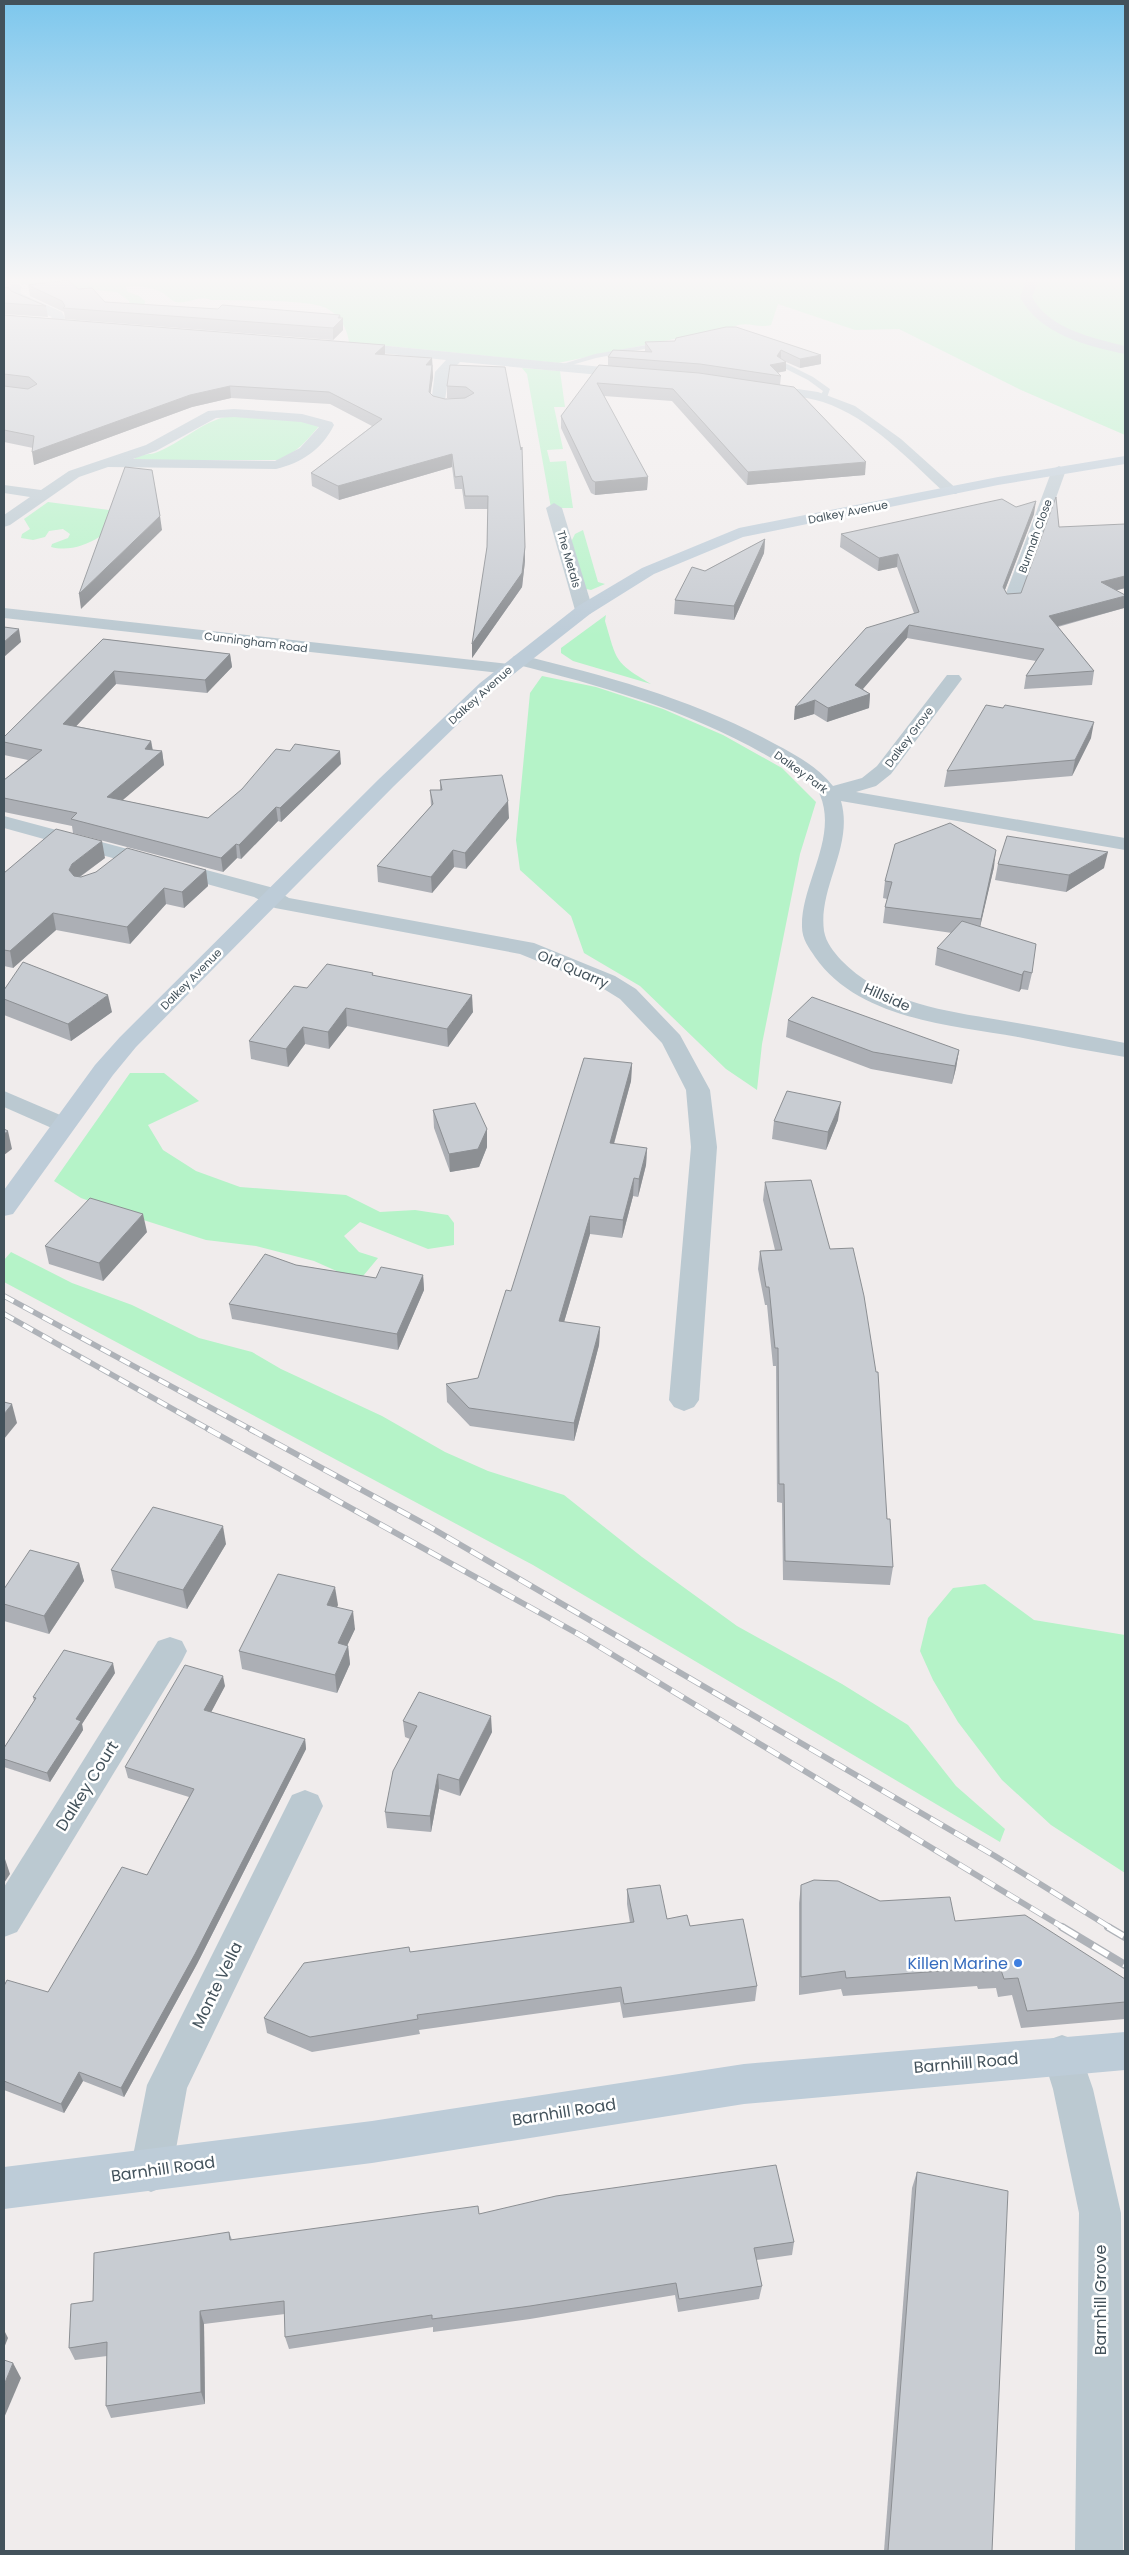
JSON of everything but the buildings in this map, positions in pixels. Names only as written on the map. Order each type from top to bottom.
[{"type":"street","points":[[439,397],[438,404],[466,405]]},
{"type":"street","points":[[818,397],[853,410],[884,432],[952,491]]},
{"type":"street","points":[[4,522],[74,474],[106,463],[151,448],[213,414],[234,413],[302,418],[328,425],[323,433],[296,458],[276,465],[106,463]]},
{"type":"street","name":"Dalkey Avenue","points":[[4,1208],[63,1125],[117,1054],[460,711],[514,664],[584,610],[648,571],[739,533],[1059,470],[1125,460]]},
{"type":"street","name":"Burmah Close","points":[[1011,602],[1059,470]]},
{"type":"street","points":[[4,489],[43,495]]},
{"type":"street","name":"The Metals","points":[[554,508],[584,610]]},
{"type":"street","name":"Cunningham Road","points":[[4,613],[514,664]]},
{"type":"street","name":"Dalkey Park","points":[[514,664],[589,677],[663,701],[725,726],[790,761],[822,784],[829,793],[1125,844]]},
{"type":"street","name":"Dalkey Grove","points":[[829,793],[869,782],[884,770],[953,679]]},
{"type":"street","name":"Hillside","points":[[829,793],[835,806],[835,829],[813,923],[816,941],[838,970],[868,990],[910,1008],[942,1016],[1125,1050]]},
{"type":"street","name":"Old Quarry","points":[[4,822],[262,892],[283,903],[526,948],[607,981],[621,990],[672,1040],[698,1090],[704,1147],[684,1400]]},
{"type":"street","points":[[106,870],[126,855]]},
{"type":"street","points":[[4,1098],[63,1125]]},
{"type":"street","name":"Dalkey Court","points":[[4,1920],[170,1651]]},
{"type":"street","name":"Monte Vella","points":[[151,2171],[167,2085],[305,1806]]},
{"type":"street","name":"Barnhill Road","points":[[4,2188],[372,2142],[744,2084],[1062,2054],[1125,2051]]},
{"type":"street","name":"Barnhill Grove","points":[[1062,2054],[1073,2089],[1100,2213],[1099,2551]]},
{"type":"green space","points":[[531,397],[564,397],[565,407],[554,407],[563,449],[547,450],[550,462],[566,461],[573,508],[551,508]]},
{"type":"green space","points":[[1038,397],[1125,397],[1125,435]]},
{"type":"green space","points":[[230,416],[309,422],[319,426],[296,450],[278,460],[133,460],[140,456],[165,449],[210,422]]},
{"type":"green space","points":[[48,502],[132,513],[105,534],[84,545],[73,548],[51,547],[52,544],[68,538],[70,534],[63,529],[49,531],[45,537],[33,540],[21,538],[22,534],[30,529],[24,519]]},
{"type":"green space","points":[[583,530],[598,582],[605,584],[591,590],[581,588],[571,542],[575,534]]},
{"type":"green space","points":[[606,615],[605,621],[615,653],[623,665],[651,684],[573,661],[561,653],[561,648]]},
{"type":"green space","points":[[542,676],[596,687],[663,709],[723,735],[782,768],[816,802],[800,854],[762,1044],[757,1090],[726,1069],[640,986],[584,953],[571,916],[520,870],[516,840],[530,693]]},
{"type":"green space","points":[[130,1073],[164,1073],[199,1101],[148,1125],[163,1150],[196,1171],[240,1187],[346,1195],[380,1212],[415,1210],[448,1215],[454,1223],[454,1245],[428,1249],[360,1222],[344,1236],[359,1252],[378,1258],[359,1281],[314,1261],[256,1246],[206,1240],[81,1198],[54,1181]]},
{"type":"green space","points":[[11,1252],[72,1283],[132,1305],[199,1338],[252,1352],[281,1369],[382,1416],[445,1452],[488,1471],[564,1495],[642,1557],[737,1626],[842,1684],[908,1725],[956,1786],[1005,1829],[1000,1842],[533,1565],[4,1282],[4,1260]]},
{"type":"green space","points":[[985,1584],[1034,1620],[1125,1635],[1125,1873],[1051,1825],[1002,1780],[958,1722],[933,1680],[920,1651],[928,1618],[953,1588]]},
{"type":"railway","points":[[4,1296],[252,1430]]},
{"type":"railway","points":[[4,1314],[210,1430]]},
{"type":"railway","points":[[208,1429],[580,1635],[1064,1928]]},
{"type":"railway","points":[[250,1429],[428,1526],[995,1856],[1111,1928]]},
{"type":"railway","points":[[1062,1927],[1125,1965]]},
{"type":"railway","points":[[1108,1927],[1125,1937]]},
{"type":"place","name":"Killen Marine","points":[[1018,1963]]}]
